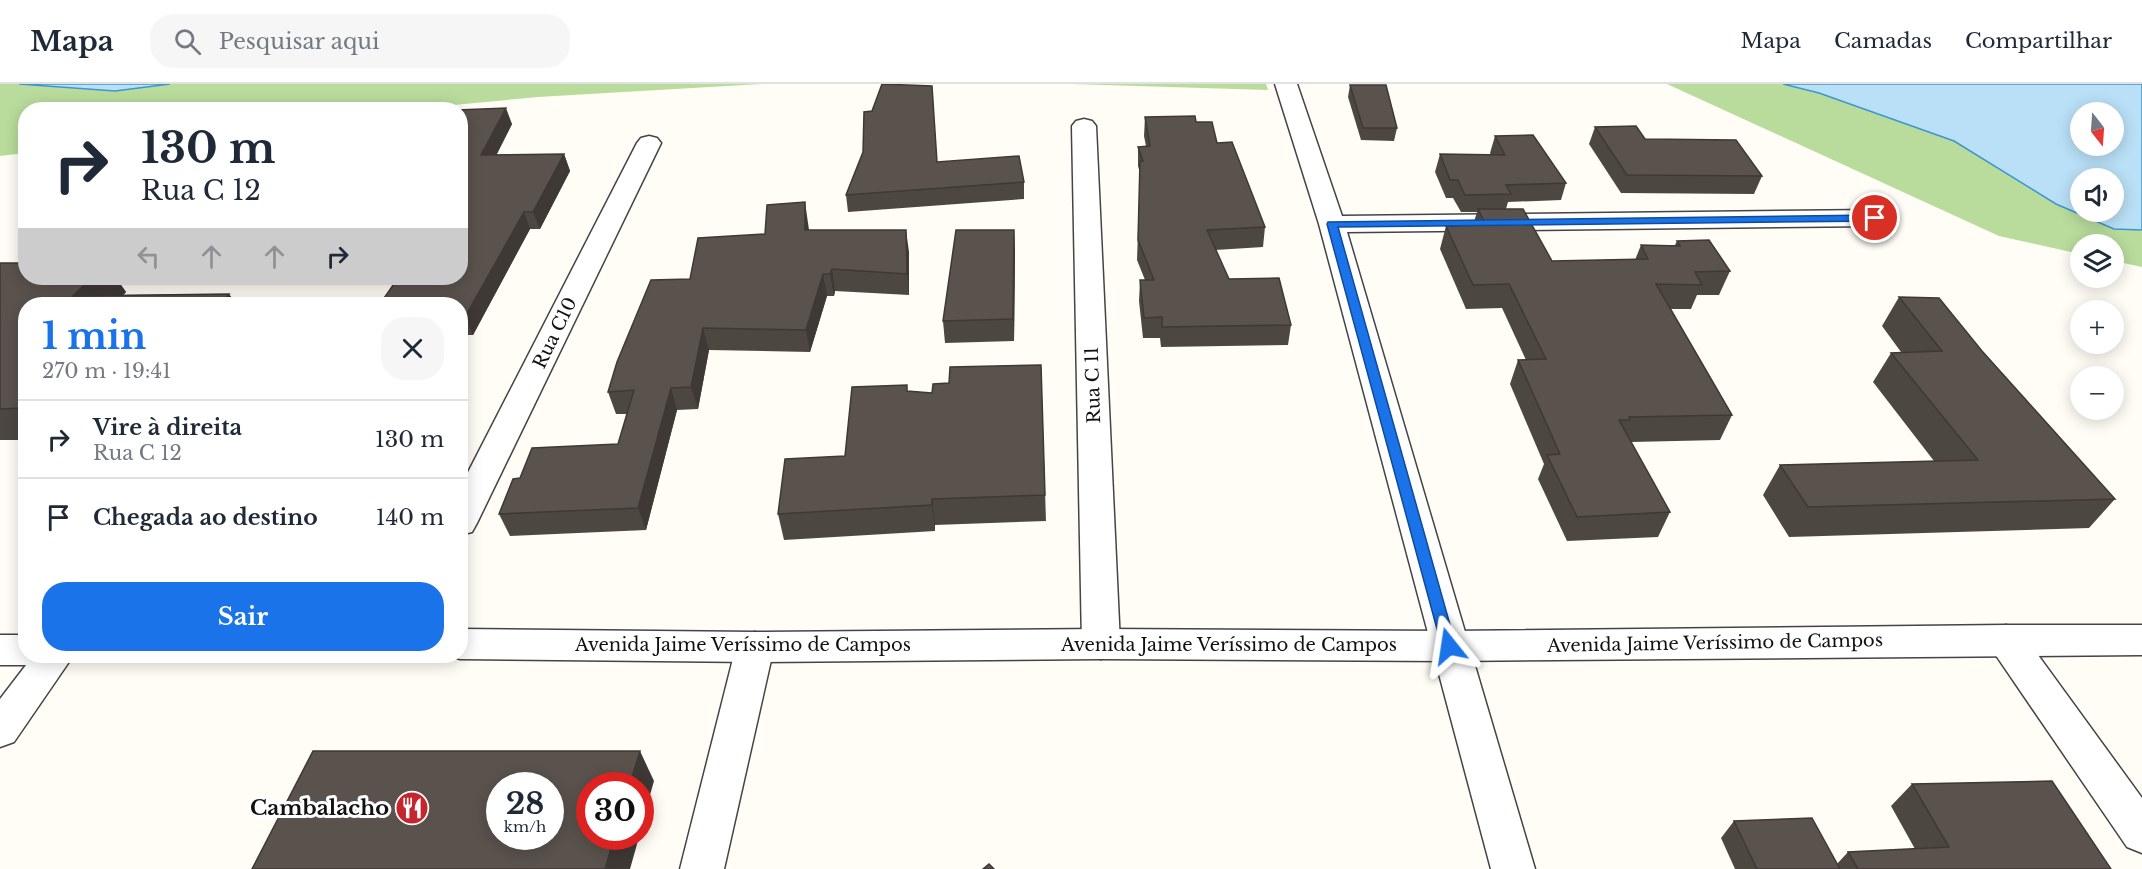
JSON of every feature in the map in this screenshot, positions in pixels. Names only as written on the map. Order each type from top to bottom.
[{"type":"street","points":[[1286,84],[1332,224],[1513,869]]},
{"type":"street","name":"Rua C 11","points":[[1084,126],[1101,644]]},
{"type":"street","name":"Rua C10","points":[[468,507],[649,143]]},
{"type":"street","points":[[1332,224],[1875,218]]},
{"type":"street","points":[[2006,640],[2142,833]]},
{"type":"street","name":"Avenida Jaime Veríssimo de Campos","points":[[468,644],[754,648],[1101,644],[1449,646],[2142,640]]},
{"type":"street","points":[[702,869],[754,648]]},
{"type":"street","points":[[0,650],[18,650]]},
{"type":"street","points":[[0,730],[49,663]]},
{"type":"green space","points":[[0,84],[761,84],[538,97],[468,104],[18,102],[18,154],[0,156]]},
{"type":"green space","points":[[1072,84],[1266,84],[1268,90]]},
{"type":"green space","points":[[1667,84],[2142,84],[2142,267],[2124,263],[2124,234],[2070,234],[2070,252],[1999,236]]},
{"type":"water","points":[[19,84],[170,84],[115,91]]},
{"type":"water","points":[[1783,84],[2142,84],[2142,230],[2114,229],[2098,222],[2124,222],[2124,168],[2070,168],[2070,210],[2056,204],[1954,141],[1819,93]]},
{"type":"building","points":[[882,84],[932,86],[937,162],[1019,156],[1024,182],[846,195],[863,152],[864,112],[872,111]]},
{"type":"building","points":[[1350,85],[1386,85],[1397,128],[1363,128]]},
{"type":"building","points":[[506,108],[481,155],[564,154],[533,212],[524,212],[468,312],[468,297],[385,297],[393,285],[468,285],[468,110]]},
{"type":"building","points":[[1195,116],[1196,122],[1212,122],[1217,143],[1232,142],[1265,227],[1207,230],[1229,279],[1279,278],[1291,325],[1162,327],[1162,317],[1144,318],[1140,280],[1154,280],[1138,240],[1140,161],[1143,161],[1138,147],[1150,146],[1145,117]]},
{"type":"building","points":[[1636,126],[1645,139],[1736,140],[1762,176],[1627,175],[1595,127]]},
{"type":"building","points":[[1533,135],[1566,183],[1506,185],[1511,194],[1465,195],[1458,180],[1450,180],[1440,154],[1505,155],[1495,136]]},
{"type":"building","points":[[805,202],[805,230],[906,230],[907,274],[832,269],[830,274],[823,274],[806,330],[703,328],[691,387],[671,388],[638,508],[499,514],[513,479],[520,478],[532,448],[618,444],[634,390],[608,392],[617,362],[651,280],[690,279],[698,238],[765,234],[767,205]]},
{"type":"building","points":[[1478,209],[1523,209],[1552,261],[1648,259],[1641,245],[1680,246],[1677,241],[1709,240],[1730,271],[1695,272],[1702,285],[1656,284],[1732,415],[1629,417],[1630,420],[1619,420],[1670,512],[1577,517],[1547,455],[1560,454],[1518,360],[1546,359],[1509,284],[1473,285],[1446,226],[1486,225]]},
{"type":"building","points":[[956,230],[1014,230],[1013,319],[943,321]]},
{"type":"building","points":[[0,263],[18,263],[18,285],[84,285],[73,296],[229,294],[226,297],[18,297],[18,408],[0,409]]},
{"type":"building","points":[[1899,297],[1939,298],[1982,351],[2115,499],[1808,507],[1780,465],[1978,460],[1891,353],[1942,351]]},
{"type":"building","points":[[1041,365],[1045,495],[932,499],[932,505],[778,514],[785,459],[845,456],[852,387],[907,385],[907,391],[932,393],[933,384],[949,383],[950,367]]},
{"type":"building","points":[[313,751],[640,751],[633,772],[576,772],[576,850],[610,850],[605,869],[252,869]]},
{"type":"building","points":[[2052,781],[2111,869],[1858,869],[1848,852],[1949,847],[1912,784]]},
{"type":"building","points":[[1812,818],[1840,869],[1757,869],[1734,821]]},
{"type":"building","points":[[989,864],[994,869],[983,869]]},
{"type":"place","name":"Cambalacho","points":[[412,808]]},
{"type":"route","points":[[1449,646],[1332,224],[1875,218]]}]
